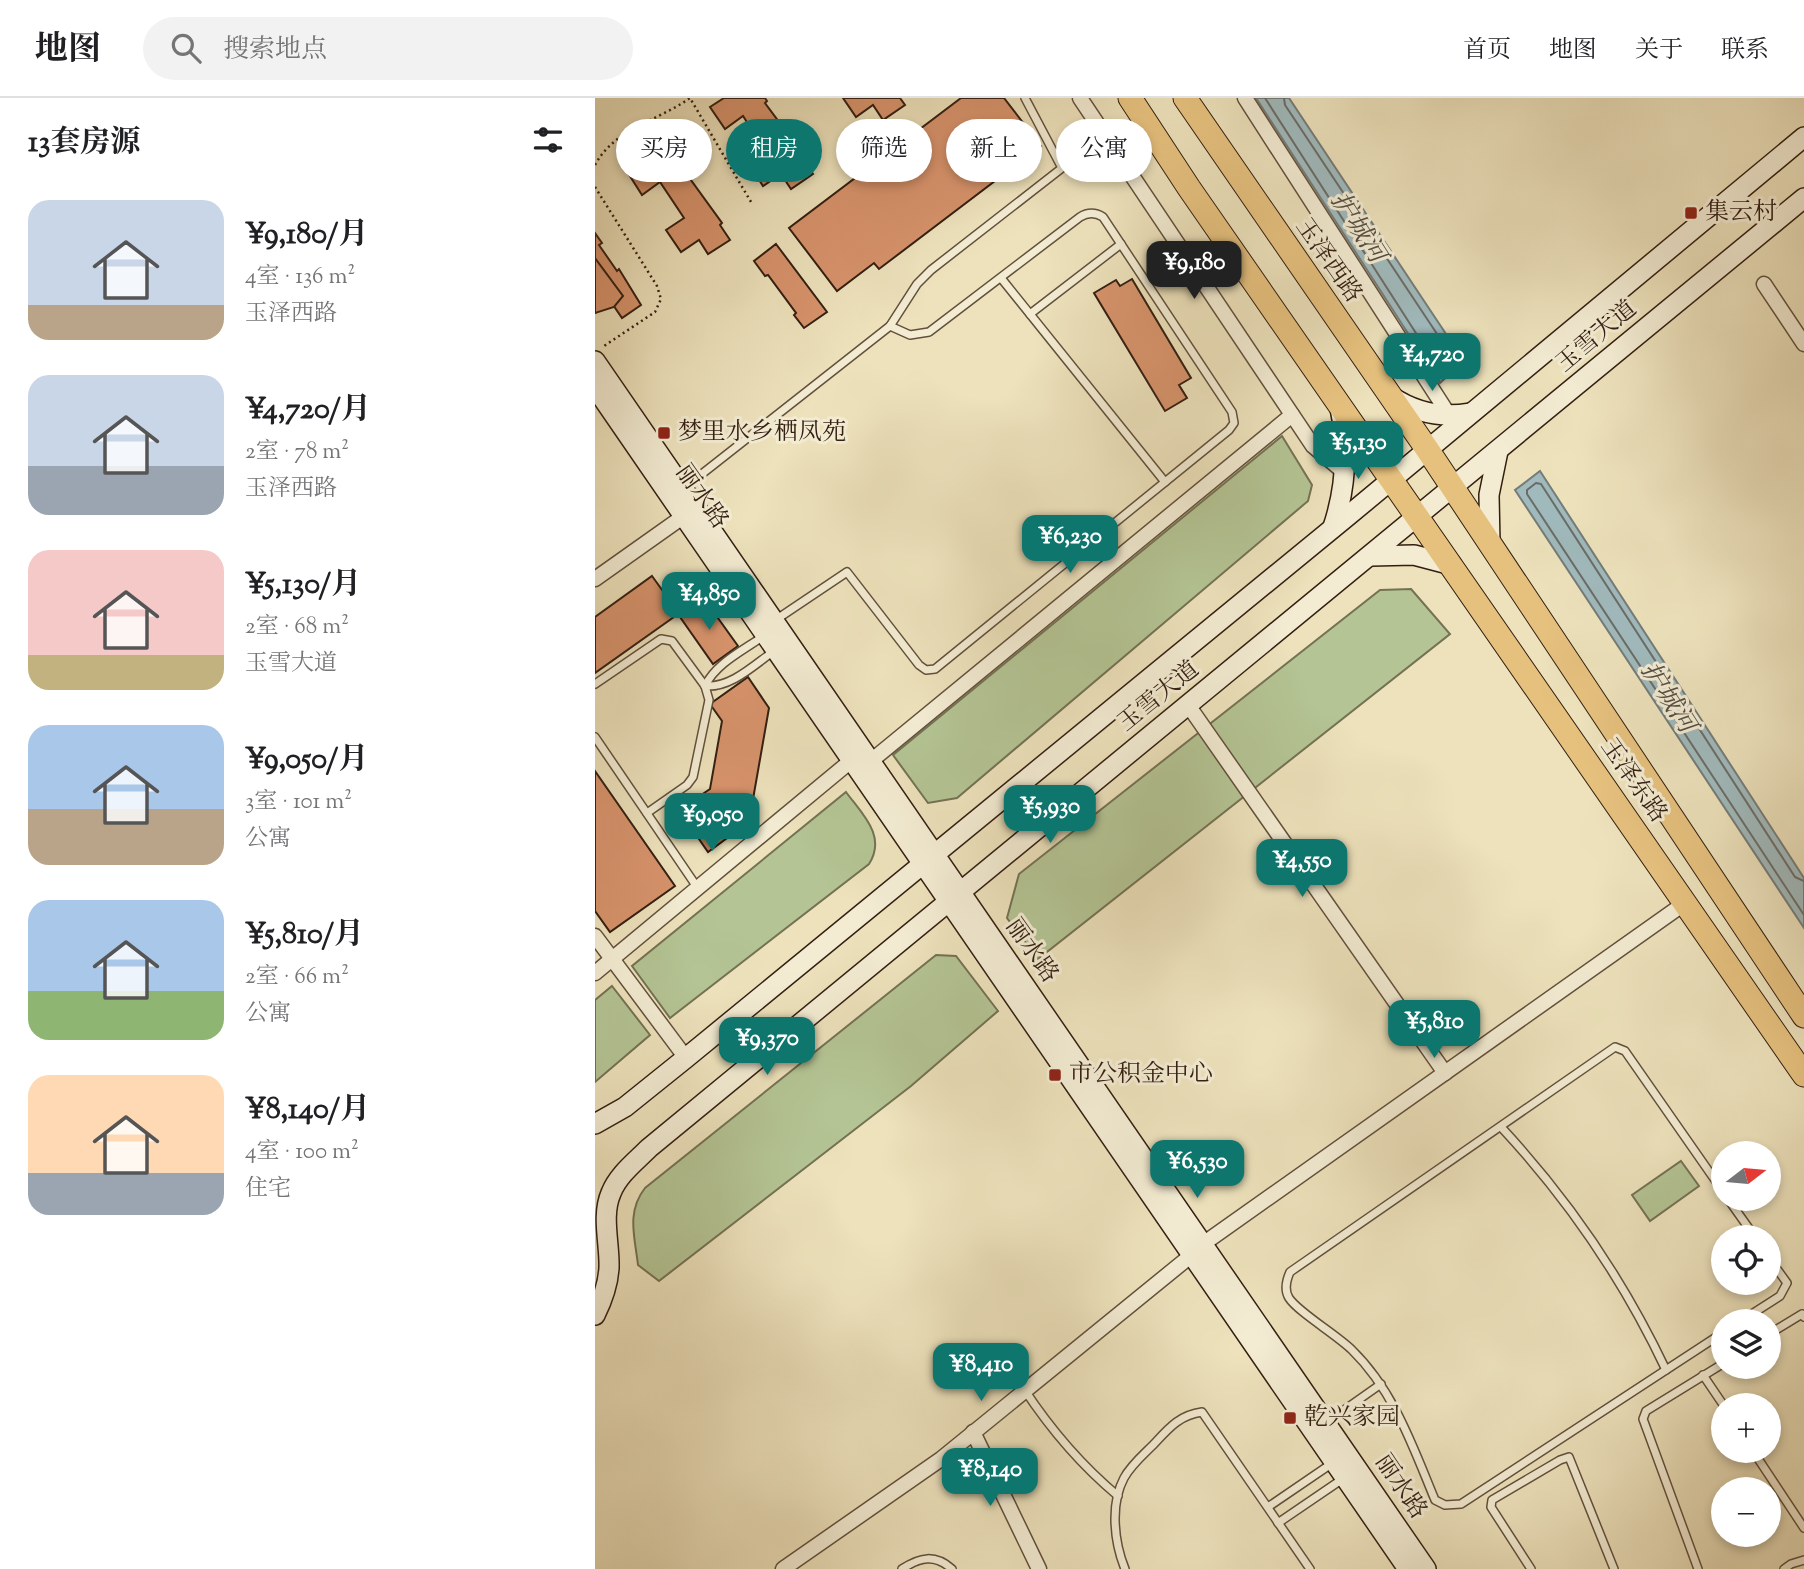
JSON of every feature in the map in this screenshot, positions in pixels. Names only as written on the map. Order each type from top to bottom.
[{"type":"main road","points":[[1130,98],[1189,188],[1418,517]]},
{"type":"main road","name":"玉泽西路","points":[[1185,98],[1453,488]]},
{"type":"main road","name":"玉雪大道","points":[[595,1124],[625,1107],[686,1058],[1804,137]]},
{"type":"main road","name":"玉雪大道","points":[[609,1268],[609,1196],[620,1176],[649,1148],[1804,198]]},
{"type":"main road","name":"丽水路","points":[[595,361],[683,488],[772,635],[862,761]]},
{"type":"main road","name":"丽水路","points":[[595,387],[684,516],[862,761],[1198,1249],[1408,1569]]},
{"type":"main road","points":[[1389,395],[1421,411],[1449,415],[1471,412]]},
{"type":"main road","points":[[1333,527],[1345,473],[1345,443],[1339,403]]},
{"type":"main road","points":[[1490,544],[1489,495],[1498,451]]},
{"type":"main road","name":"玉泽东路","points":[[1453,488],[1804,1016]]},
{"type":"main road","name":"玉泽东路","points":[[1418,517],[1804,1075]]},
{"type":"main road","points":[[1371,556],[1413,555],[1452,565]]},
{"type":"main road","points":[[595,1222],[609,1268],[595,1315]]},
{"type":"main road","name":"丽水路","points":[[1198,1249],[1326,1423],[1426,1569]]},
{"type":"street","points":[[1080,98],[1313,446],[1345,473]]},
{"type":"street","points":[[1245,98],[1449,415]]},
{"type":"street","points":[[1764,284],[1804,344]]},
{"type":"street","points":[[595,973],[697,887],[862,761],[1292,415]]},
{"type":"street","points":[[595,579],[684,516]]},
{"type":"street","points":[[1188,705],[1445,1073]]},
{"type":"street","points":[[783,1569],[941,1459],[1198,1249],[1685,903]]},
{"type":"street","points":[[595,936],[686,1058]]},
{"type":"street","points":[[973,1433],[1039,1569]]},
{"type":"lane","points":[[683,488],[890,326],[917,284],[932,270],[1062,168],[1025,98]]},
{"type":"lane","points":[[705,686],[720,686],[731,681],[772,635],[847,572],[919,665],[926,670],[935,669],[1229,430],[1234,420],[1232,412],[1103,217],[1088,213],[929,332],[911,335],[890,326]]},
{"type":"lane","points":[[1030,314],[1121,244]]},
{"type":"lane","points":[[1001,278],[1165,482]]},
{"type":"lane","points":[[705,686],[721,666],[772,635]]},
{"type":"lane","points":[[595,684],[661,639],[672,641],[705,686],[709,700],[693,777],[687,785],[647,813]]},
{"type":"lane","points":[[595,737],[697,887]]},
{"type":"lane","points":[[1711,1174],[1625,1051],[1615,1047],[1290,1272],[1287,1292],[1292,1302],[1351,1349],[1381,1384],[1400,1418],[1435,1500],[1450,1506],[1461,1504],[1711,1341]]},
{"type":"lane","points":[[1501,1127],[1547,1178],[1589,1234],[1631,1300],[1666,1370]]},
{"type":"lane","points":[[1781,1275],[1787,1283],[1781,1294]]},
{"type":"lane","points":[[1760,1309],[1781,1295]]},
{"type":"lane","points":[[1781,1327],[1802,1314],[1804,1317]]},
{"type":"lane","points":[[1698,1569],[1643,1419],[1646,1411],[1711,1370]]},
{"type":"lane","points":[[1703,1375],[1715,1393]]},
{"type":"lane","points":[[1326,1423],[1381,1384]]},
{"type":"lane","points":[[1024,1389],[1080,1462],[1118,1496]]},
{"type":"lane","points":[[1125,1569],[1116,1532],[1118,1496],[1131,1469],[1172,1424],[1185,1416],[1202,1412],[1310,1569]]},
{"type":"lane","points":[[1531,1569],[1491,1507],[1492,1500],[1569,1457],[1615,1569]]},
{"type":"lane","points":[[1761,1463],[1804,1528]]},
{"type":"lane","points":[[1268,1507],[1340,1469]]},
{"type":"lane","points":[[1278,1523],[1340,1469]]},
{"type":"lane","points":[[902,1569],[917,1560],[929,1558],[941,1560],[952,1569]]},
{"type":"lane","points":[[1784,1569],[1804,1560]]},
{"type":"path","points":[[595,165],[617,138],[673,110],[690,98],[751,202]]},
{"type":"path","points":[[595,187],[657,286],[661,299],[655,312],[595,353]]},
{"type":"green space","points":[[1282,436],[1312,485],[1308,501],[957,798],[928,803],[893,755]]},
{"type":"green space","points":[[1411,589],[1450,634],[1038,959],[1007,918],[1019,874],[1380,590]]},
{"type":"green space","points":[[846,792],[865,817],[874,835],[874,854],[869,864],[670,1018],[632,966]]},
{"type":"green space","points":[[936,955],[956,956],[998,1011],[911,1086],[659,1281],[638,1265],[634,1216],[635,1206],[645,1188]]},
{"type":"green space","points":[[612,986],[650,1035],[595,1082],[595,1000]]},
{"type":"green space","points":[[1681,1161],[1699,1186],[1650,1221],[1632,1195]]},
{"type":"water","name":"护城河","points":[[1256,98],[1289,98],[1464,361],[1440,383]]},
{"type":"water","name":"护城河","points":[[1540,471],[1804,878],[1804,928],[1515,490]]},
{"type":"building","points":[[724,98],[765,98],[765,103],[777,119],[745,119],[743,116],[739,119],[726,119],[725,129],[710,107]]},
{"type":"building","points":[[843,98],[900,98],[905,105],[884,119],[873,105],[856,117]]},
{"type":"building","points":[[961,98],[1004,98],[1020,119],[946,119],[946,182],[994,182],[879,269],[874,263],[837,291],[789,228],[850,182],[932,182],[932,120]]},
{"type":"building","points":[[634,182],[660,182],[642,195]]},
{"type":"building","points":[[660,182],[692,182],[722,223],[720,225],[730,240],[708,254],[699,240],[681,252],[666,230],[684,218]]},
{"type":"building","points":[[786,182],[801,182],[791,189]]},
{"type":"building","points":[[595,233],[602,243],[599,245],[617,271],[619,269],[641,305],[622,318],[611,302],[595,313],[595,285],[598,283],[595,279]]},
{"type":"building","points":[[776,244],[827,312],[804,328],[768,275],[765,276],[754,261]]},
{"type":"building","points":[[595,258],[623,296],[614,307],[595,313]]},
{"type":"building","points":[[1132,279],[1191,378],[1179,385],[1187,398],[1165,411],[1094,293],[1116,280],[1120,286]]},
{"type":"building","points":[[652,576],[665,594],[668,592],[681,612],[595,673],[595,617]]},
{"type":"building","points":[[705,600],[738,646],[713,664],[680,617]]},
{"type":"building","points":[[748,677],[769,708],[749,822],[708,852],[679,810],[710,789],[722,721],[710,704]]},
{"type":"building","points":[[595,771],[675,886],[610,932],[595,911]]},
{"type":"place","name":"集云村","points":[[1691,213]]},
{"type":"place","name":"梦里水乡栖凤苑","points":[[664,433]]},
{"type":"place","name":"市公积金中心","points":[[1055,1075]]},
{"type":"place","name":"乾兴家园","points":[[1290,1418]]}]
